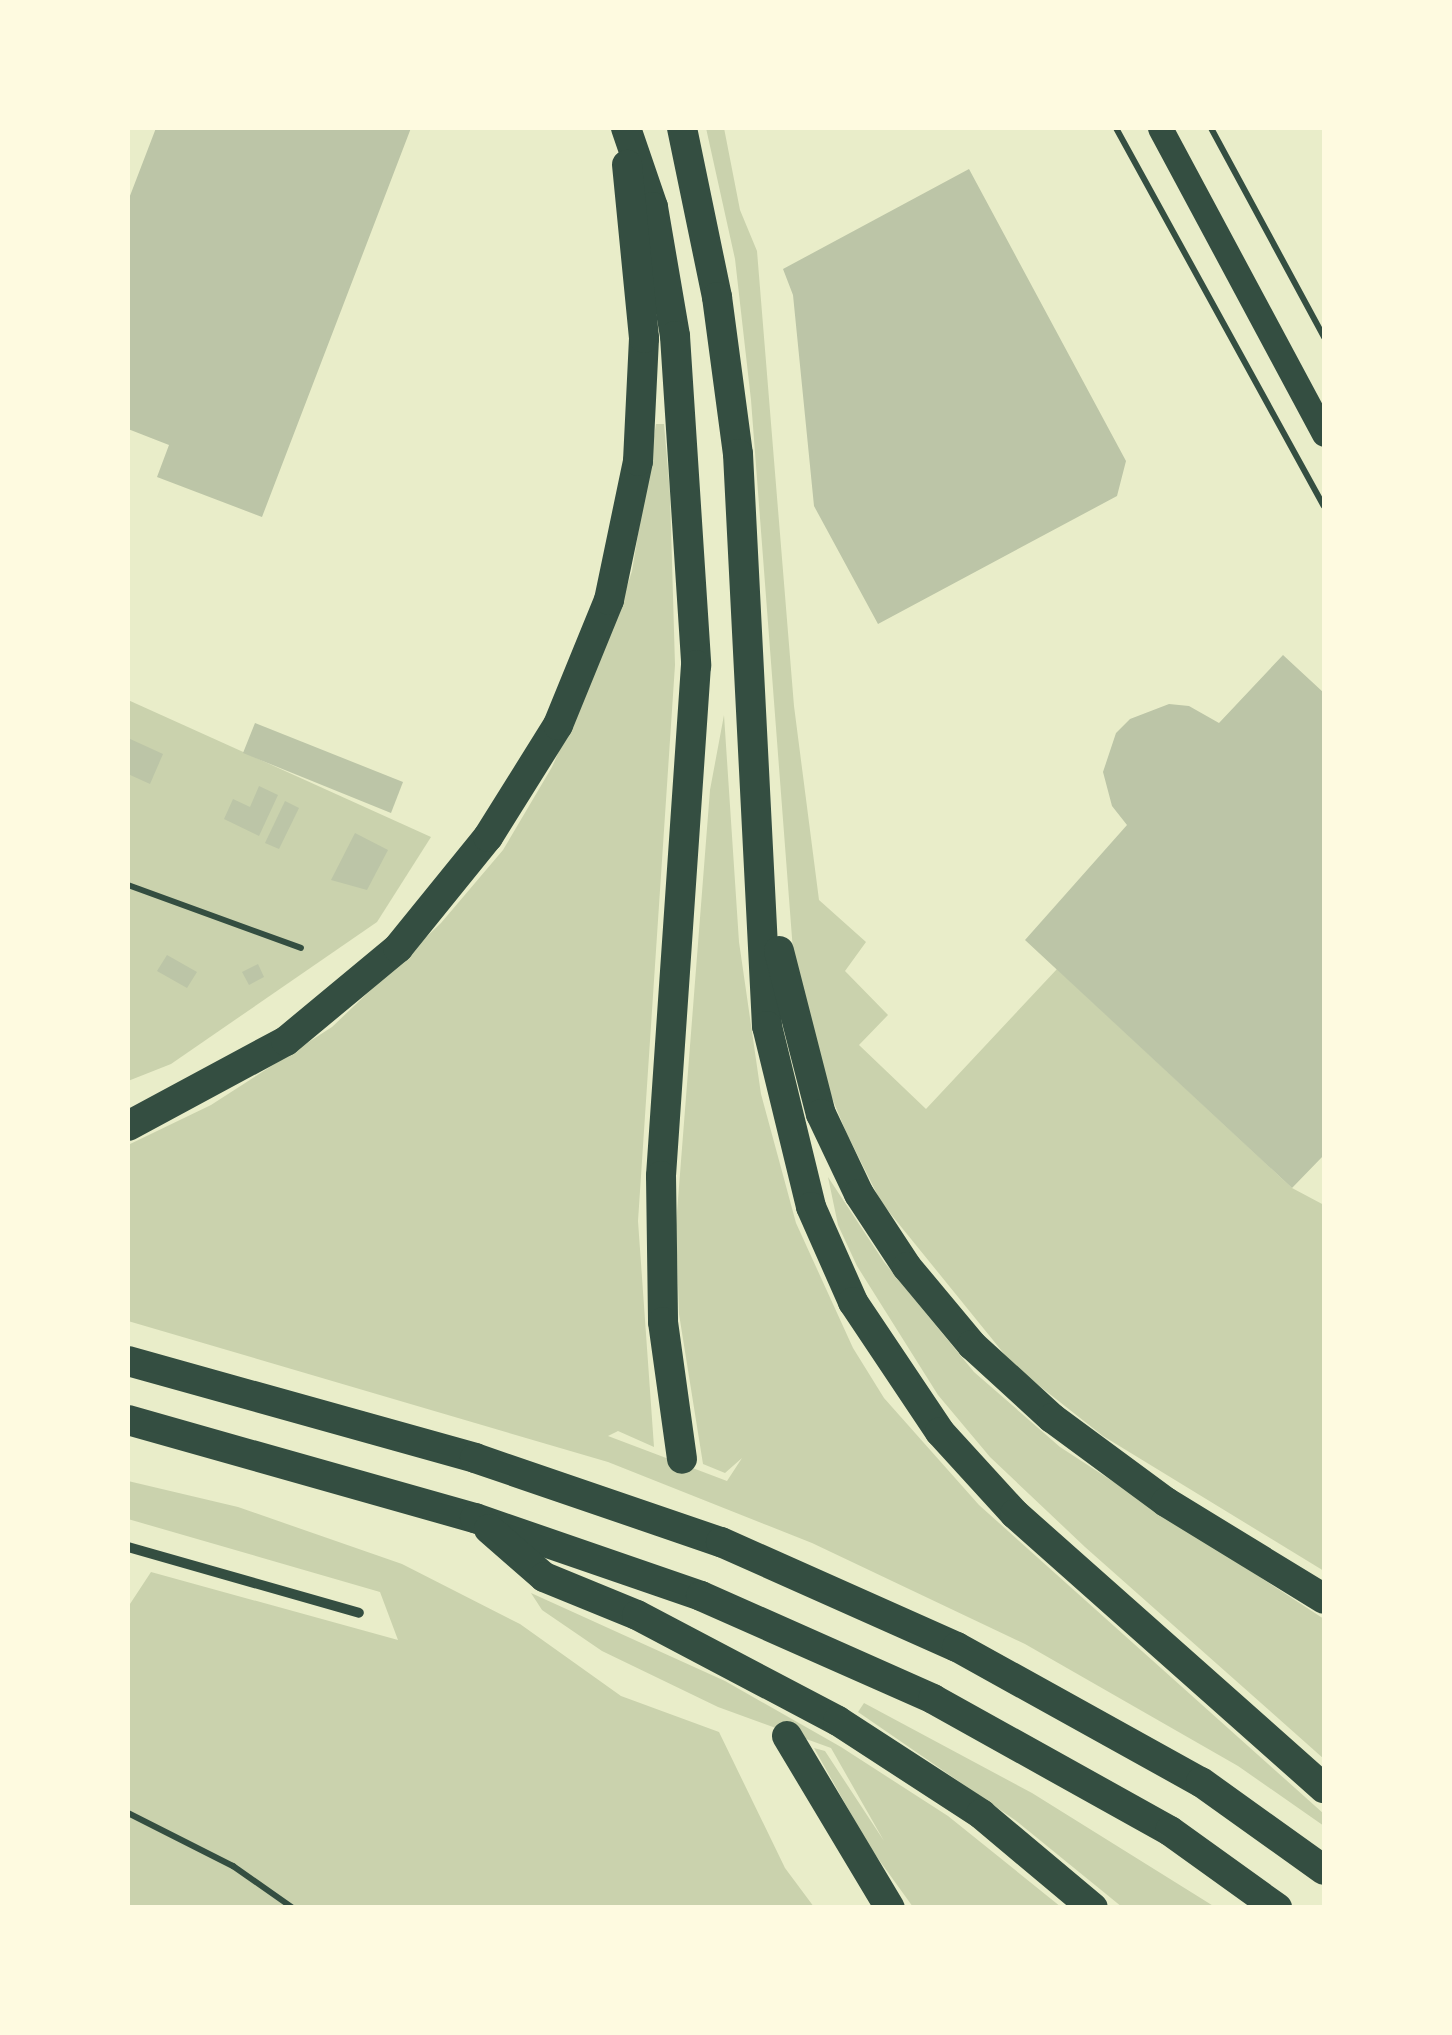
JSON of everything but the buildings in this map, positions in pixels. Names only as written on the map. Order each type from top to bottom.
[{"type":"highway","points":[[128,1126],[286,1041],[398,948],[488,836],[558,725],[608,600],[638,460],[644,338],[624,128]]},
{"type":"highway","points":[[624,128],[654,207],[675,336],[696,665],[661,1176],[663,1322],[682,1459]]},
{"type":"highway","points":[[682,128],[717,297],[738,454],[764,884],[766,1026],[788,1134],[853,1302],[890,1364],[1015,1514],[1324,1788]]},
{"type":"highway","points":[[764,884],[821,1114],[858,1194],[907,1268],[972,1345],[1052,1418],[1166,1502],[1324,1600]]},
{"type":"highway","points":[[128,1361],[475,1458],[721,1542],[957,1647],[1201,1782],[1324,1870]]},
{"type":"highway","points":[[128,1420],[475,1518],[701,1596],[933,1699],[1170,1831],[1277,1908]]},
{"type":"highway","points":[[475,1518],[544,1577],[637,1615],[838,1721],[981,1814],[1094,1908]]},
{"type":"highway","points":[[787,1736],[890,1908]]},
{"type":"main road","points":[[1160,128],[1324,434]]},
{"type":"street","points":[[128,1547],[359,1613]]},
{"type":"path","points":[[1116,128],[1324,506]]},
{"type":"path","points":[[1211,128],[1324,337]]},
{"type":"path","points":[[128,884],[301,948]]},
{"type":"path","points":[[128,1813],[232,1866],[294,1908]]},
{"type":"green space","points":[[706,128],[724,128],[740,210],[757,251],[794,706],[819,900],[866,942],[845,971],[888,1015],[859,1045],[926,1109],[1057,969],[1292,1188],[1324,1205],[1324,1571],[1103,1436],[1014,1366],[881,1202],[846,1132],[823,1076],[794,964],[751,400],[735,259]]},
{"type":"green space","points":[[656,424],[664,424],[670,493],[675,665],[638,1221],[654,1447],[618,1431],[608,1436],[727,1481],[742,1458],[725,1473],[703,1464],[679,1314],[676,1225],[710,790],[724,715],[739,942],[761,1094],[796,1223],[853,1348],[884,1398],[979,1505],[1324,1814],[1324,1826],[1238,1766],[1025,1644],[812,1543],[608,1462],[128,1321],[128,1145],[211,1105],[332,1027],[441,923],[503,850],[552,767],[614,626],[632,571]]},
{"type":"green space","points":[[128,700],[431,837],[377,922],[171,1064],[128,1081]]},
{"type":"green space","points":[[828,1177],[884,1262],[974,1372],[1060,1447],[1324,1619],[1324,1759],[1085,1547],[990,1457],[938,1395],[857,1266],[838,1225]]},
{"type":"green space","points":[[128,1481],[238,1507],[402,1564],[520,1624],[621,1696],[719,1732],[785,1868],[814,1907],[128,1907],[128,1607],[151,1572],[398,1640],[380,1592],[128,1519]]},
{"type":"green space","points":[[531,1593],[725,1681],[841,1747],[948,1816],[1061,1907],[913,1907],[869,1846],[814,1748],[825,1751],[884,1841],[831,1748],[718,1707],[602,1651],[542,1610]]},
{"type":"green space","points":[[864,1703],[1032,1793],[1215,1907],[1122,1907],[1015,1820],[858,1712]]}]
